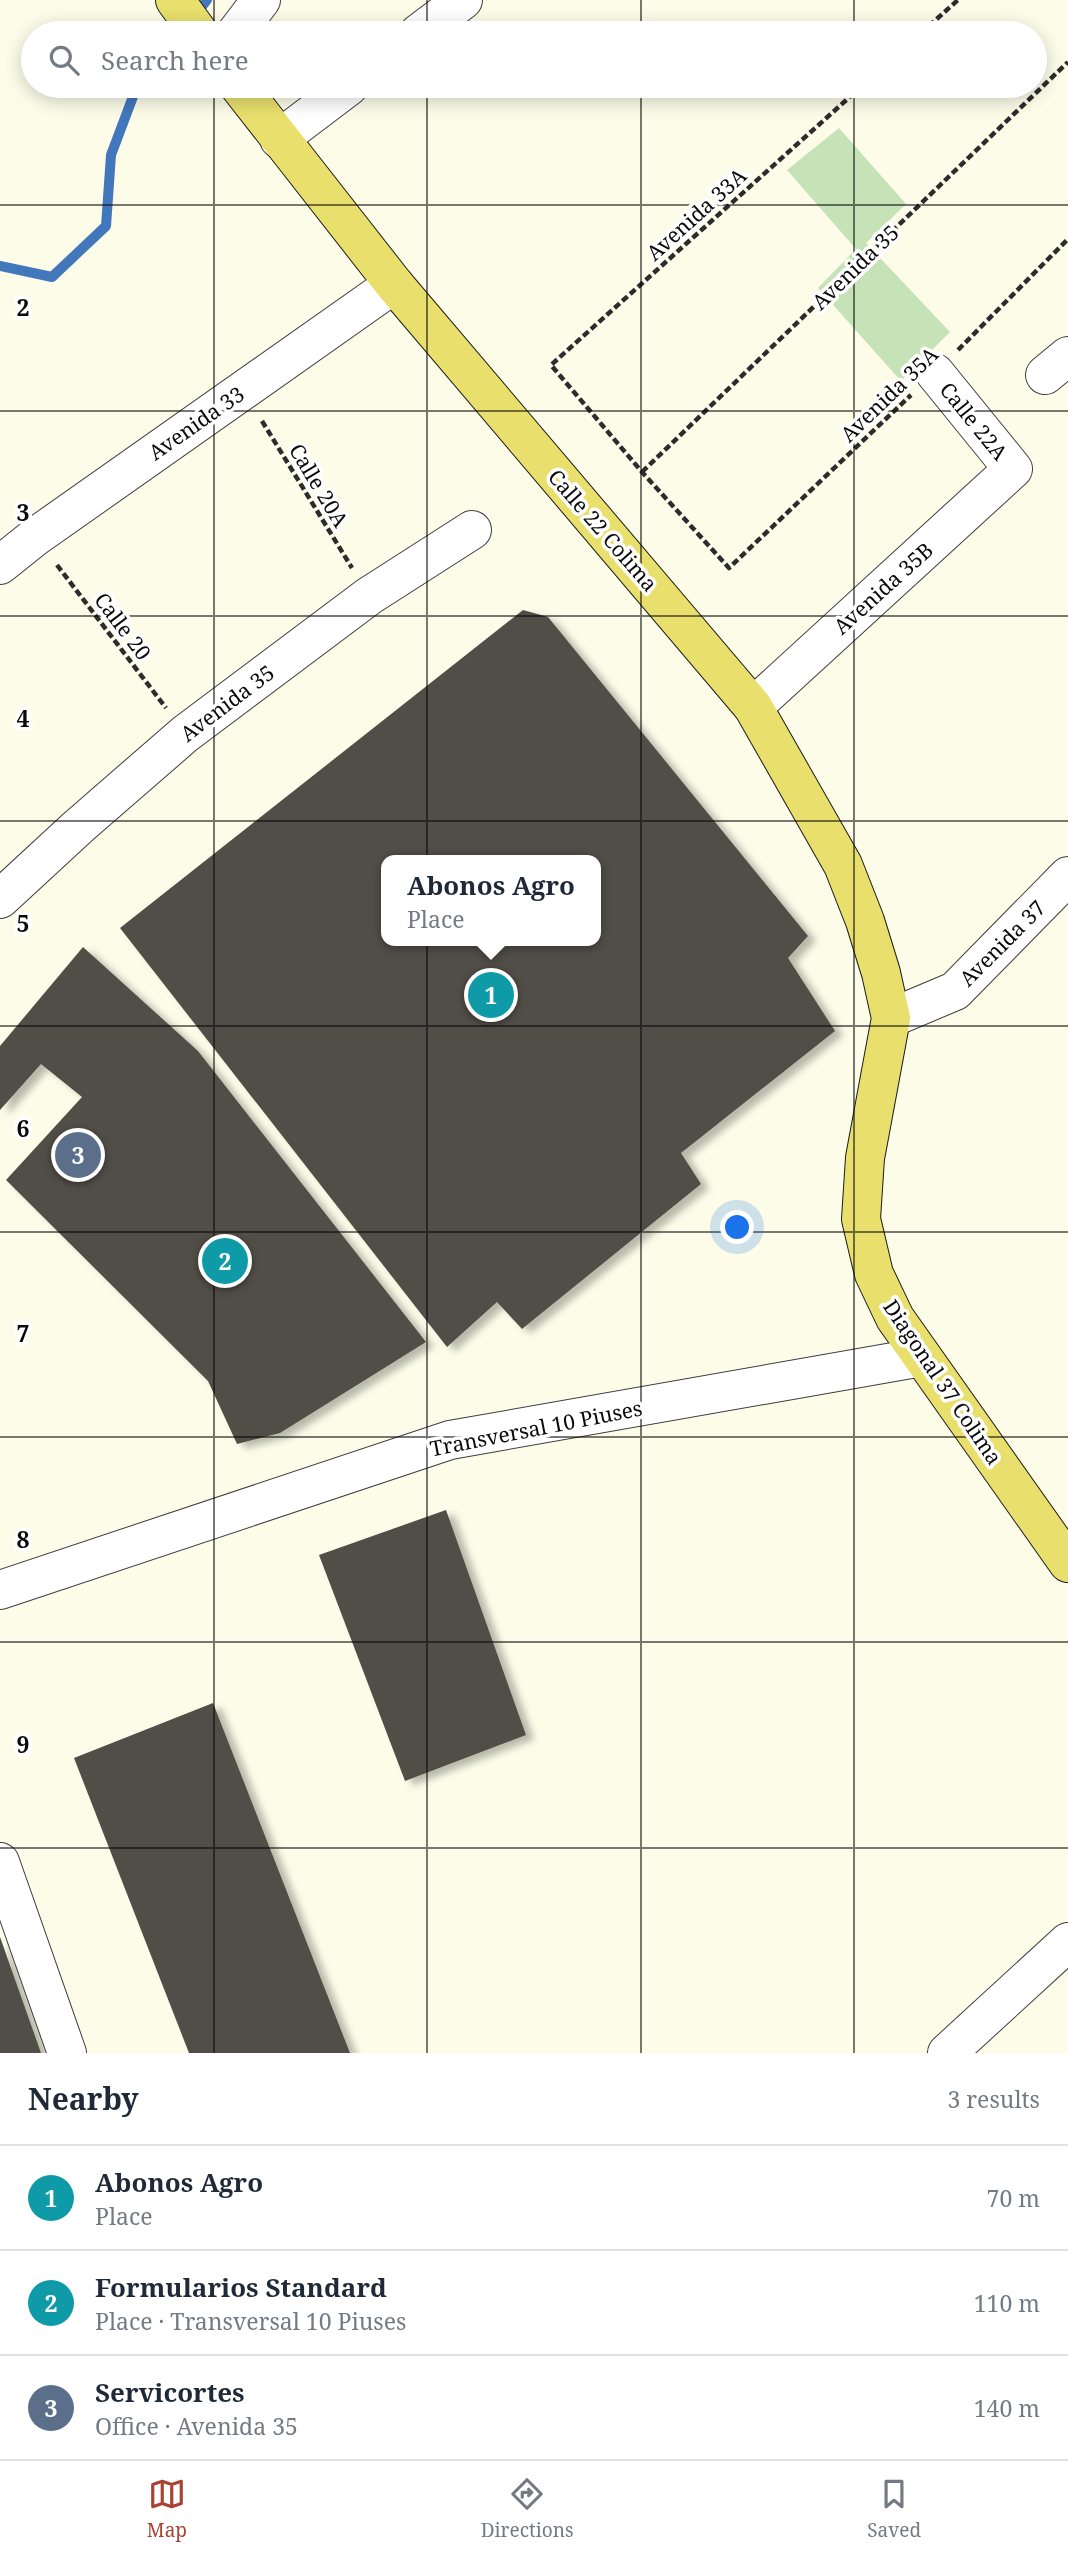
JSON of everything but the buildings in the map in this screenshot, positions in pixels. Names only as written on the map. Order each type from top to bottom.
[{"type":"main road","points":[[175,0],[191,21]]},
{"type":"main road","name":"Calle 22 Colima","points":[[248,98],[394,284],[752,707],[843,865],[865,921],[891,1018]]},
{"type":"main road","name":"Diagonal 37 Colima","points":[[891,1018],[865,1158],[861,1219],[874,1274],[895,1318],[1068,1563]]},
{"type":"street","points":[[245,21],[261,0]]},
{"type":"street","points":[[435,21],[463,0]]},
{"type":"street","points":[[279,139],[333,98]]},
{"type":"street","name":"Avenida 33","points":[[0,565],[35,537],[394,284]]},
{"type":"street","name":"Calle 22A","points":[[935,373],[1013,469]]},
{"type":"street","name":"Avenida 35B","points":[[752,707],[1013,469]]},
{"type":"street","name":"Avenida 35","points":[[0,899],[185,734],[369,596],[472,530]]},
{"type":"street","name":"Avenida 37","points":[[891,1018],[955,991],[1068,876]]},
{"type":"street","name":"Transversal 10 Piuses","points":[[0,1590],[450,1440],[922,1357]]},
{"type":"street","points":[[0,1862],[67,2053]]},
{"type":"street","points":[[947,2053],[1068,1942]]},
{"type":"path","points":[[934,21],[958,0]]},
{"type":"path","name":"Avenida 35","points":[[1047,82],[1068,62]]},
{"type":"path","name":"Avenida 33A","points":[[642,472],[551,365],[849,98]]},
{"type":"path","name":"Avenida 35","points":[[642,472],[1031,98]]},
{"type":"path","name":"Avenida 35A","points":[[642,472],[729,568],[935,373],[1068,239]]},
{"type":"path","name":"Calle 20A","points":[[243,390],[369,596]]},
{"type":"path","name":"Calle 20","points":[[35,537],[185,734]]},
{"type":"green space","points":[[839,128],[906,204],[866,243],[950,332],[901,381],[818,288],[856,249],[787,170]]},
{"type":"waterway","points":[[196,14],[207,0]]},
{"type":"waterway","points":[[0,266],[52,277],[106,226],[111,155],[132,98]]},
{"type":"place","name":"Abonos Agro","points":[[491,995]]},
{"type":"place","name":"Servicortes","points":[[78,1155]]},
{"type":"place","name":"Formularios Standard","points":[[225,1261]]}]
